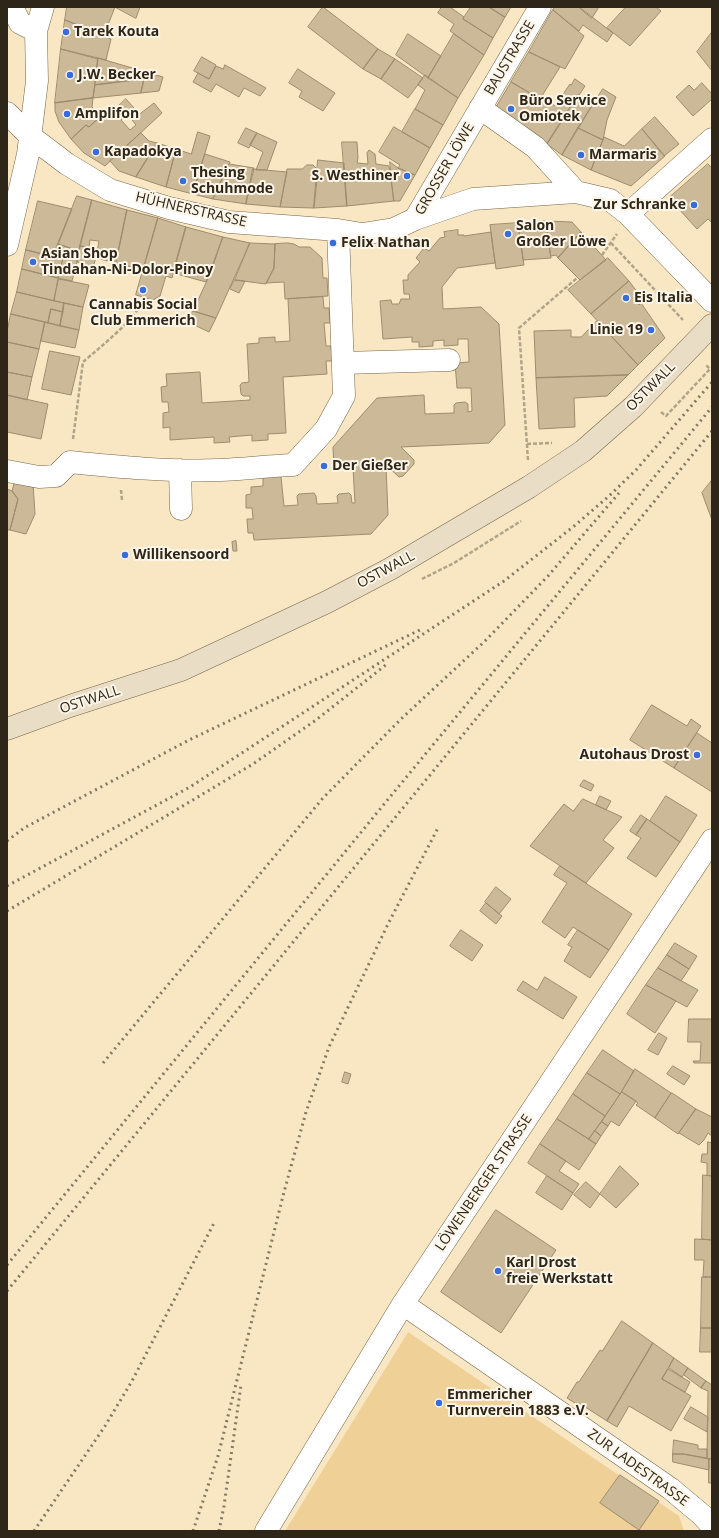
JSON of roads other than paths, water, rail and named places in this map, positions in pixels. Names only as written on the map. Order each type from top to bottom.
[{"type":"main road","name":"OSTWALL","points":[[7,729],[70,706],[181,670],[327,602],[390,569],[529,487],[583,451],[633,407],[712,324]]},
{"type":"street","points":[[12,7],[20,23],[36,31]]},
{"type":"street","points":[[7,245],[28,154],[37,81],[36,31],[44,7]]},
{"type":"street","name":"BAUSTRASSE","points":[[480,108],[540,7]]},
{"type":"street","name":"GROSSER LÖWE","points":[[414,219],[480,108],[535,147],[576,192]]},
{"type":"street","name":"HÜHNERSTRASSE","points":[[7,113],[30,136],[67,164],[110,190],[169,208],[229,222],[338,230],[362,234],[394,228],[414,219]]},
{"type":"street","points":[[628,214],[712,139]]},
{"type":"street","name":"GROSSER LÖWE","points":[[414,219],[472,199],[576,192],[610,200],[628,214],[712,301]]},
{"type":"street","points":[[7,471],[39,477],[56,476],[70,462],[180,470],[219,470],[293,465],[326,429],[344,396],[338,230]]},
{"type":"street","points":[[343,363],[449,360]]},
{"type":"street","points":[[180,470],[181,509]]},
{"type":"street","name":"LÖWENBERGER STRASSE","points":[[266,1531],[403,1304],[712,840]]},
{"type":"street","name":"ZUR LADESTRASSE","points":[[403,1304],[671,1489],[702,1515],[712,1526]]},
{"type":"railway","points":[[7,886],[190,787],[504,581],[573,527],[609,496],[636,470],[712,382]]},
{"type":"railway","points":[[7,1265],[385,803],[712,407]]},
{"type":"railway","points":[[7,1291],[712,431]]},
{"type":"railway","points":[[103,1063],[323,798],[401,719],[485,641],[548,576],[619,493]]},
{"type":"railway","points":[[7,841],[24,828],[189,740],[422,629]]},
{"type":"railway","points":[[7,911],[253,764],[316,720],[387,664]]},
{"type":"railway","points":[[193,1531],[218,1456],[284,1192],[306,1112],[329,1047],[389,922],[439,826]]},
{"type":"railway","points":[[34,1531],[105,1426],[132,1381],[214,1223]]},
{"type":"railway","points":[[219,1531],[224,1506],[241,1385]]},
{"type":"place","name":"Tarek Kouta","points":[[66,32]]},
{"type":"place","name":"J.W. Becker","points":[[70,75]]},
{"type":"place","name":"Büro Service Omiotek","points":[[511,109]]},
{"type":"place","name":"Amplifon","points":[[67,114]]},
{"type":"place","name":"Kapadokya","points":[[96,152]]},
{"type":"place","name":"Marmaris","points":[[581,155]]},
{"type":"place","name":"S. Westhiner","points":[[407,176]]},
{"type":"place","name":"Thesing Schuhmode","points":[[183,181]]},
{"type":"place","name":"Zur Schranke","points":[[694,205]]},
{"type":"place","name":"Salon Großer Löwe","points":[[508,234]]},
{"type":"place","name":"Felix Nathan","points":[[333,243]]},
{"type":"place","name":"Asian Shop Tindahan-Ni-Dolor-Pinoy","points":[[33,262]]},
{"type":"place","name":"Cannabis Social Club Emmerich","points":[[143,290]]},
{"type":"place","name":"Eis Italia","points":[[626,298]]},
{"type":"place","name":"Linie 19","points":[[651,330]]},
{"type":"place","name":"Der Gießer","points":[[324,466]]},
{"type":"place","name":"Willikensoord","points":[[125,555]]},
{"type":"place","name":"Autohaus Drost","points":[[697,755]]},
{"type":"place","name":"Karl Drost freie Werkstatt","points":[[498,1271]]},
{"type":"place","name":"Emmericher Turnverein 1883 e.V.","points":[[439,1403]]}]
